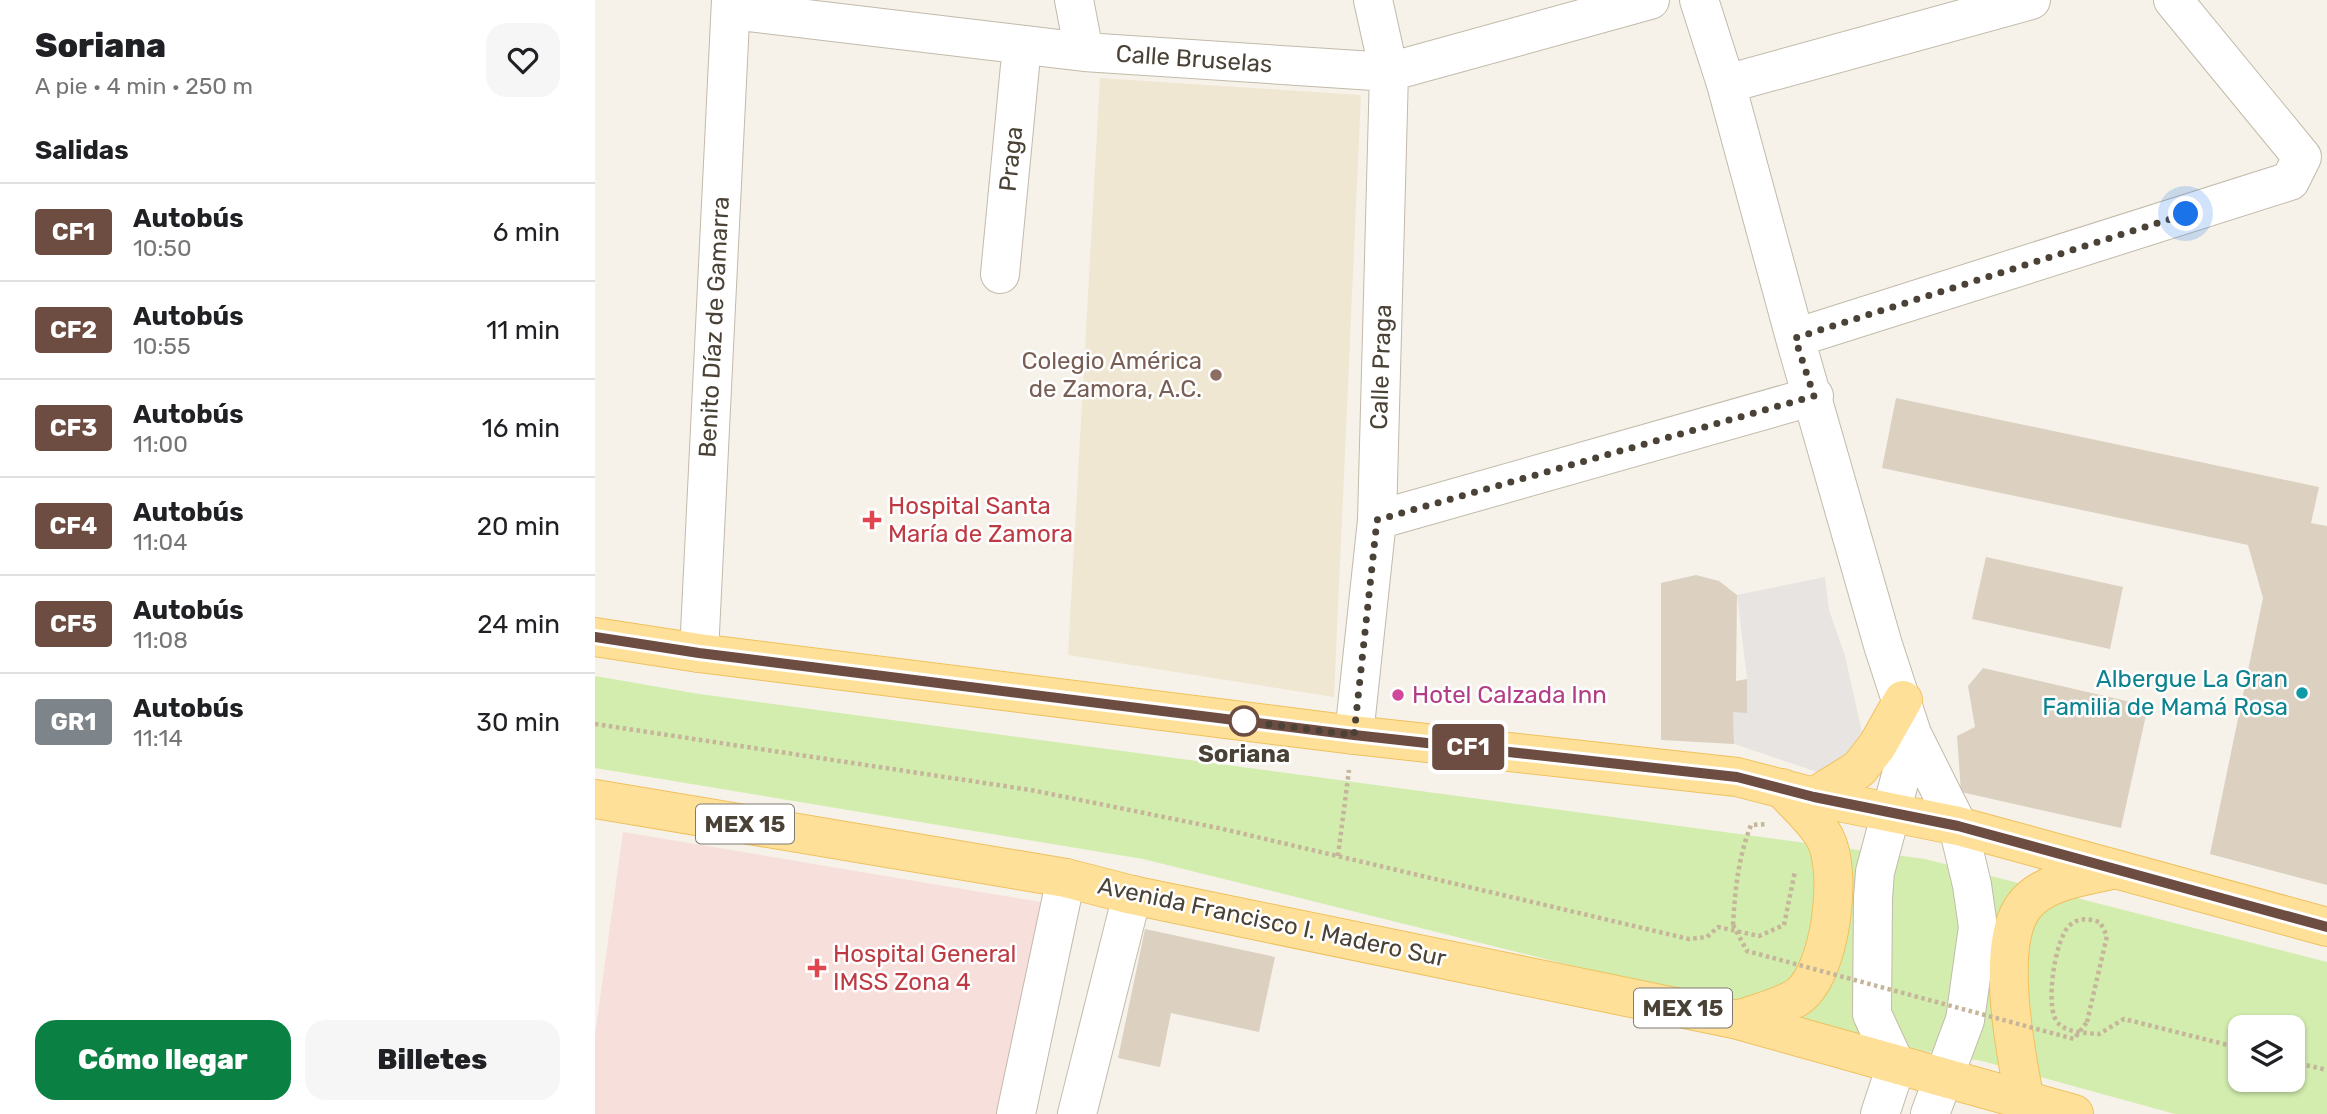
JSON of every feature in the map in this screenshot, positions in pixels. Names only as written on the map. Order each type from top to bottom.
[{"type":"main road","points":[[595,637],[699,653],[1354,735],[1737,777],[1791,803],[1893,814],[1958,826],[2327,927]]},
{"type":"main road","points":[[1791,803],[1859,769],[1877,746],[1907,717]]},
{"type":"main road","name":"Avenida Francisco I. Madero Sur","points":[[595,799],[1066,878],[1132,895],[1738,1020],[1896,1066],[1942,1076]]},
{"type":"main road","points":[[1738,1020],[1799,995],[1817,971],[1831,920],[1835,867],[1824,837],[1791,803]]},
{"type":"main road","points":[[2025,1101],[2015,1051],[2009,992],[2013,925],[2025,905],[2054,884],[2113,870]]},
{"type":"main road","name":"MEX 15","points":[[1942,1076],[2074,1114]]},
{"type":"street","points":[[1073,0],[1084,52]]},
{"type":"street","name":"Calle Praga","points":[[1354,735],[1377,520],[1389,72],[1373,0]]},
{"type":"street","name":"Calle Bruselas","points":[[731,5],[1084,52],[1389,72],[1650,0]]},
{"type":"street","points":[[1699,0],[1726,84],[1883,645],[1907,717],[1958,826],[1979,926],[1965,1020],[1930,1114]]},
{"type":"street","points":[[1726,84],[2031,0]]},
{"type":"street","points":[[1795,338],[2306,162],[2173,0]]},
{"type":"street","name":"Benito Díaz de Gamarra","points":[[699,653],[731,5]]},
{"type":"street","name":"Praga","points":[[1000,274],[1022,45]]},
{"type":"street","points":[[1377,520],[1814,396]]},
{"type":"street","points":[[1880,1114],[1896,1066],[1872,1014],[1875,872],[1893,814],[1907,717]]},
{"type":"street","points":[[1016,1114],[1066,878]]},
{"type":"street","points":[[1077,1114],[1132,895]]},
{"type":"path","points":[[595,724],[1031,790],[1338,856],[1689,939],[1707,937],[1718,927],[1759,936],[1784,925],[1796,862]]},
{"type":"path","points":[[1338,856],[1354,735]]},
{"type":"path","points":[[1791,803],[1751,825],[1744,845],[1735,885],[1734,925],[1747,951],[2074,1039],[2080,1031],[2087,1022],[2107,936],[2100,922],[2086,918],[2072,923],[2063,932],[2054,971],[2051,1012],[2059,1025],[2072,1030],[2080,1031],[2099,1034],[2124,1019],[2228,1045]]},
{"type":"path","points":[[2305,1065],[2327,1070]]},
{"type":"shaded area","name":"Colegio América de Zamora, A.C.","points":[[1100,78],[1361,95],[1334,697],[1068,655]]},
{"type":"shaded area","points":[[1825,577],[1829,610],[1845,656],[1862,732],[1848,760],[1820,773],[1734,744],[1733,712],[1747,712],[1747,679],[1737,595]]},
{"type":"shaded area","name":"Hospital General IMSS Zona 4","points":[[623,832],[1041,902],[1007,1114],[595,1114],[595,1035]]},
{"type":"green space","points":[[595,676],[699,694],[1925,859],[2327,962],[2327,1114],[2175,1114],[1982,1061],[1894,1046],[1143,859],[595,768]]},
{"type":"building","points":[[1896,398],[2319,487],[2311,523],[2327,526],[2327,885],[2210,854],[2263,598],[2248,545],[1882,468]]},
{"type":"building","points":[[1986,557],[2123,587],[2110,649],[1972,619]]},
{"type":"building","points":[[1696,575],[1719,581],[1737,595],[1736,681],[1747,679],[1747,713],[1733,712],[1734,744],[1661,740],[1661,583]]},
{"type":"building","points":[[1983,668],[2148,706],[2121,828],[1961,792],[1957,736],[1975,727],[1968,686]]},
{"type":"building","points":[[1145,929],[1275,957],[1259,1032],[1171,1013],[1160,1067],[1118,1058]]},
{"type":"bus line","name":"CF1","points":[[595,637],[699,653],[1327,732],[1737,777],[1814,797],[1958,826],[2327,927]]},
{"type":"place","name":"Colegio América de Zamora, A.C.","points":[[1216,375]]},
{"type":"place","name":"Hospital Santa María de Zamora","points":[[872,520]]},
{"type":"place","name":"Albergue La Gran Familia de Mamá Rosa","points":[[2302,693]]},
{"type":"place","name":"Hotel Calzada Inn","points":[[1398,695]]},
{"type":"place","name":"Soriana","points":[[1244,721]]},
{"type":"place","name":"Hospital General IMSS Zona 4","points":[[817,968]]},
{"type":"route","points":[[1244,721],[1354,735],[1377,520],[1814,396],[1795,338],[2186,214]]}]
